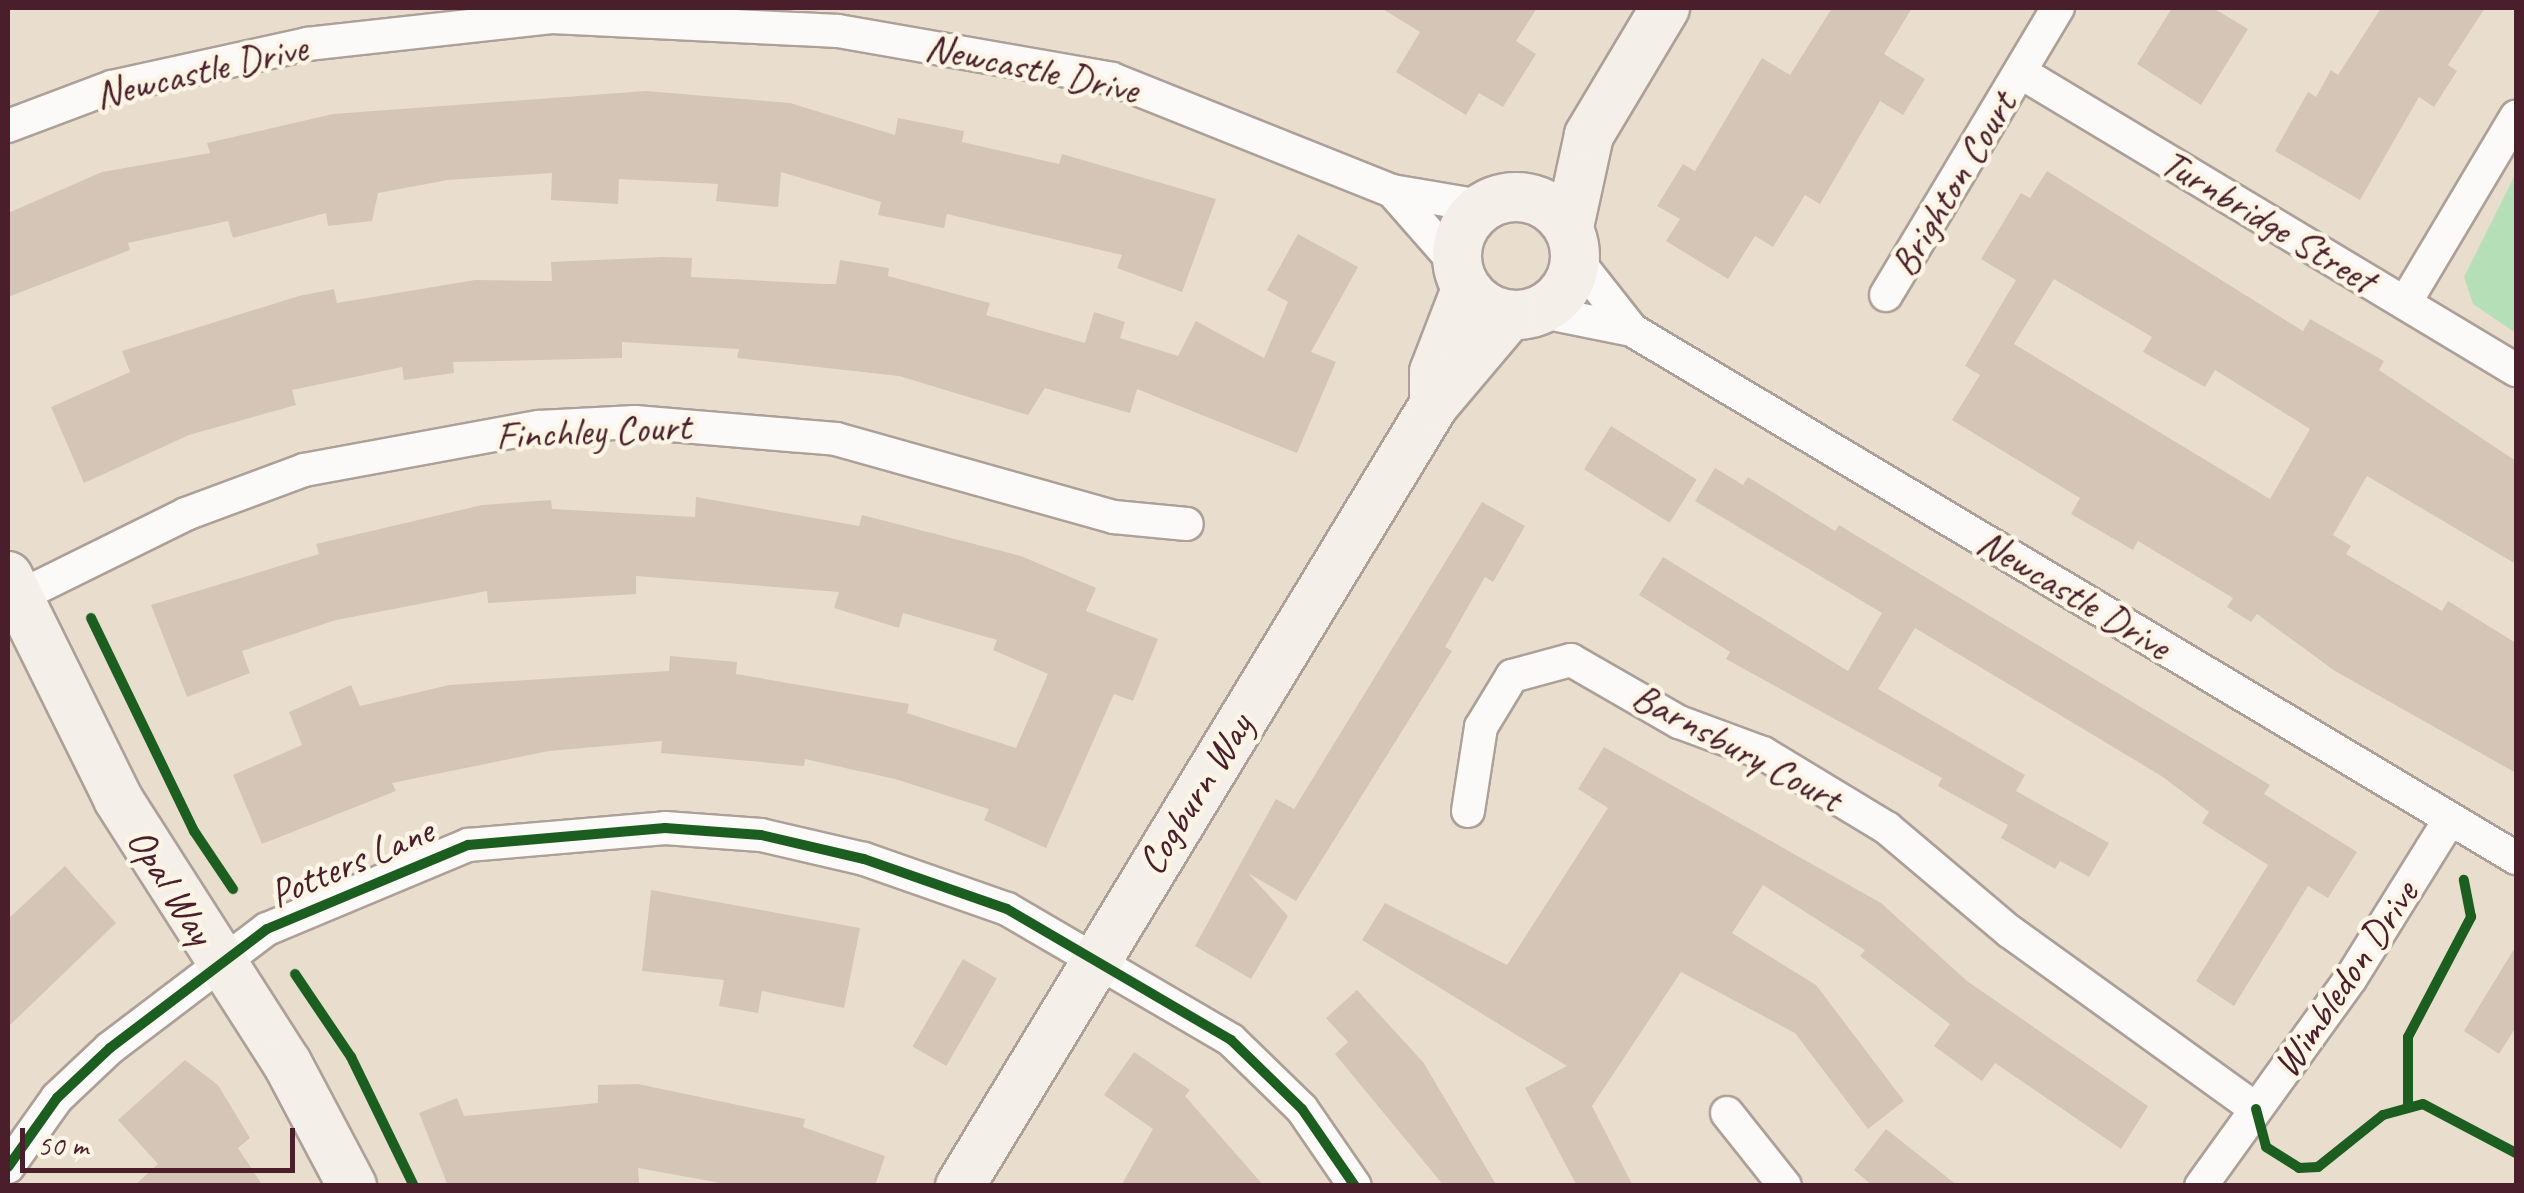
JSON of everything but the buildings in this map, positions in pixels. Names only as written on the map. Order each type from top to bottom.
[{"type":"street","points":[[1590,135],[1460,233],[1461,277],[1524,313],[1565,289],[1590,135],[1665,8]]},
{"type":"street","name":"Brighton Court","points":[[1886,296],[2058,8]]},
{"type":"street","name":"Newcastle Drive","points":[[8,126],[112,87],[306,44],[552,17],[838,30],[1112,79],[1392,191],[1499,201]]},
{"type":"street","name":"Turnbridge Street","points":[[2020,72],[2516,370]]},
{"type":"street","points":[[2405,303],[2516,117]]},
{"type":"street","name":"Newcastle Drive","points":[[1392,191],[1461,277]]},
{"type":"street","points":[[1499,201],[1546,204],[1572,243]]},
{"type":"street","name":"Newcastle Drive","points":[[1572,243],[1632,330]]},
{"type":"street","name":"Cogburn Way","points":[[1434,405],[1434,372],[1461,277]]},
{"type":"street","name":"Newcastle Drive","points":[[1524,313],[1632,330],[2516,858]]},
{"type":"street","name":"Cogburn Way","points":[[960,1186],[1434,405],[1524,313]]},
{"type":"street","name":"Finchley Court","points":[[11,592],[186,514],[304,470],[539,427],[674,424],[836,439],[1114,518],[1187,524]]},
{"type":"street","name":"Opal Way","points":[[11,592],[118,799],[217,960],[287,1063],[352,1186]]},
{"type":"street","name":"Barnsbury Court","points":[[1468,811],[1481,728],[1512,676],[1571,660],[1679,722],[1763,753],[1887,828],[2009,932],[2256,1109]]},
{"type":"street","name":"Wimbledon Drive","points":[[2201,1186],[2450,819]]},
{"type":"street","name":"Potters Lane","points":[[8,1167],[58,1098],[217,960],[337,893],[468,845],[666,828],[762,835],[864,859],[971,893],[1096,958],[1230,1040],[1302,1109],[1355,1186]]},
{"type":"street","points":[[1726,1113],[1785,1186]]},
{"type":"green space","points":[[2516,173],[2516,333],[2473,304],[2464,277]]},
{"type":"cycle path","points":[[91,618],[194,831],[233,889]]},
{"type":"cycle path","points":[[8,1167],[57,1098],[110,1048],[267,929],[468,845],[665,828],[761,835],[864,859],[1007,909],[1231,1040],[1302,1109],[1355,1186]]},
{"type":"cycle path","points":[[2408,1106],[2408,1037],[2471,917],[2464,880]]},
{"type":"cycle path","points":[[295,974],[351,1057],[414,1186]]},
{"type":"cycle path","points":[[2256,1109],[2266,1147],[2299,1168],[2318,1167],[2383,1115],[2423,1104],[2516,1153]]}]
